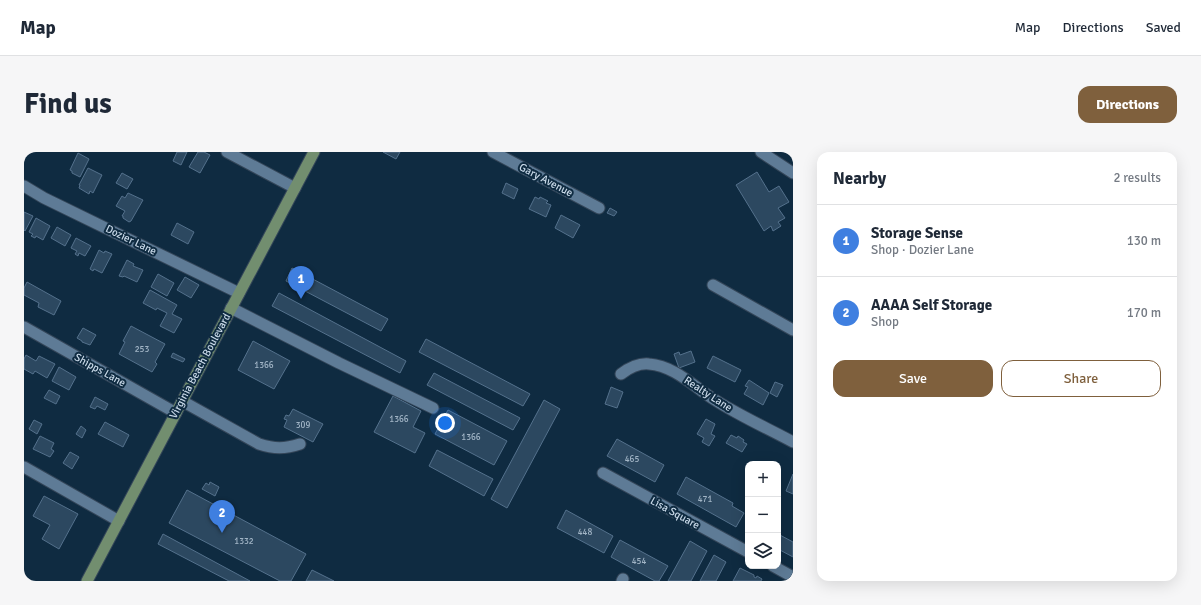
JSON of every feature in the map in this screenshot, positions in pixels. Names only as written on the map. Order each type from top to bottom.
[{"type":"main road","name":"Virginia Beach Boulevard","points":[[87,581],[314,152]]},
{"type":"street","points":[[227,152],[295,188]]},
{"type":"street","name":"Gary Avenue","points":[[493,152],[599,208]]},
{"type":"street","points":[[761,152],[793,173]]},
{"type":"street","name":"Dozier Lane","points":[[24,186],[44,198],[239,293]]},
{"type":"street","points":[[713,285],[793,330]]},
{"type":"street","points":[[231,308],[339,363],[433,408]]},
{"type":"street","name":"Shipps Lane","points":[[24,327],[176,413]]},
{"type":"street","name":"Realty Lane","points":[[620,374],[637,365],[647,363],[669,370],[682,376],[716,401],[793,442]]},
{"type":"street","points":[[182,401],[259,444],[269,448],[290,448],[300,444]]},
{"type":"street","points":[[24,467],[119,521]]},
{"type":"street","name":"Lisa Square","points":[[603,473],[745,550]]},
{"type":"street","points":[[778,569],[793,577]]},
{"type":"building","points":[[177,152],[187,152],[181,165],[173,161]]},
{"type":"building","points":[[198,152],[204,152],[210,155],[200,173],[189,167]]},
{"type":"building","points":[[383,152],[400,152],[396,159]]},
{"type":"building","points":[[78,153],[89,159],[80,177],[72,173],[70,170]]},
{"type":"building","points":[[88,168],[102,175],[93,193],[90,191],[89,194],[79,188],[79,185]]},
{"type":"building","points":[[757,172],[769,192],[779,186],[789,202],[778,208],[785,218],[778,222],[781,226],[773,231],[771,226],[764,231],[736,185]]},
{"type":"building","points":[[122,173],[133,179],[127,189],[116,183]]},
{"type":"building","points":[[506,183],[518,189],[514,199],[502,193]]},
{"type":"building","points":[[128,193],[143,200],[129,222],[122,216],[125,211],[116,206],[122,196],[125,198]]},
{"type":"building","points":[[535,197],[539,199],[540,197],[548,201],[546,203],[551,205],[546,217],[529,209]]},
{"type":"building","points":[[610,208],[617,212],[614,216],[607,213]]},
{"type":"building","points":[[24,212],[33,216],[25,231],[24,230]]},
{"type":"building","points":[[561,215],[580,225],[573,238],[555,228]]},
{"type":"building","points":[[36,218],[50,226],[43,240],[36,236],[35,238],[31,236],[33,234],[29,232]]},
{"type":"building","points":[[177,223],[194,232],[188,244],[171,235]]},
{"type":"building","points":[[57,227],[71,235],[65,246],[51,238]]},
{"type":"building","points":[[76,238],[91,246],[85,256],[79,253],[78,256],[75,254],[77,251],[71,248]]},
{"type":"building","points":[[99,250],[104,253],[105,251],[112,254],[102,273],[94,269],[93,271],[90,269]]},
{"type":"building","points":[[127,260],[134,264],[133,266],[143,270],[137,282],[124,276],[119,276]]},
{"type":"building","points":[[292,268],[388,319],[381,331],[286,281]]},
{"type":"building","points":[[158,274],[174,283],[167,296],[151,287]]},
{"type":"building","points":[[185,277],[199,285],[191,298],[177,290]]},
{"type":"building","points":[[27,282],[61,301],[54,315],[38,307],[39,303],[24,295],[24,288]]},
{"type":"building","points":[[150,290],[177,305],[172,314],[182,319],[174,333],[160,326],[167,313],[157,308],[156,310],[143,303]]},
{"type":"building","points":[[279,293],[406,361],[400,373],[272,306]]},
{"type":"building","points":[[131,326],[165,344],[155,362],[157,364],[152,372],[119,354],[125,342],[123,341]]},
{"type":"building","points":[[83,328],[96,335],[90,345],[77,338]]},
{"type":"building","points":[[426,339],[530,394],[523,406],[419,352]]},
{"type":"building","points":[[253,341],[290,361],[274,389],[238,370]]},
{"type":"building","points":[[691,351],[695,362],[679,368],[674,354],[679,352],[680,355]]},
{"type":"building","points":[[173,353],[185,359],[183,362],[171,357]]},
{"type":"building","points":[[26,355],[36,361],[39,356],[55,364],[47,378],[35,371],[33,374],[24,369],[24,359]]},
{"type":"building","points":[[713,356],[741,370],[735,382],[707,368]]},
{"type":"building","points":[[59,367],[76,377],[69,390],[52,381]]},
{"type":"building","points":[[434,373],[520,418],[513,430],[427,385]]},
{"type":"building","points":[[749,380],[769,393],[763,405],[744,394],[748,387],[745,386]]},
{"type":"building","points":[[775,382],[783,385],[777,397],[770,393]]},
{"type":"building","points":[[611,387],[623,392],[617,408],[605,404]]},
{"type":"building","points":[[49,390],[60,396],[56,404],[44,398]]},
{"type":"building","points":[[393,396],[421,411],[413,427],[425,433],[415,453],[374,432]]},
{"type":"building","points":[[95,397],[108,404],[105,410],[97,406],[95,409],[90,407]]},
{"type":"building","points":[[544,400],[560,409],[507,508],[491,499]]},
{"type":"building","points":[[293,409],[323,424],[313,442],[284,427],[287,420],[284,419],[286,415],[289,416]]},
{"type":"building","points":[[448,410],[507,441],[494,465],[435,434]]},
{"type":"building","points":[[706,419],[715,424],[711,434],[715,436],[709,446],[702,442],[704,438],[697,434]]},
{"type":"building","points":[[34,420],[42,424],[37,434],[29,429]]},
{"type":"building","points":[[105,422],[129,435],[123,447],[98,434]]},
{"type":"building","points":[[81,426],[86,430],[82,438],[76,434]]},
{"type":"building","points":[[731,435],[737,438],[738,436],[747,444],[742,452],[726,443]]},
{"type":"building","points":[[40,436],[54,443],[51,449],[54,451],[50,457],[33,449]]},
{"type":"building","points":[[617,439],[664,465],[655,482],[607,456]]},
{"type":"building","points":[[437,450],[493,479],[484,496],[429,466]]},
{"type":"building","points":[[70,452],[79,457],[72,469],[63,463]]},
{"type":"building","points":[[793,474],[793,494],[786,491]]},
{"type":"building","points":[[686,477],[733,503],[732,506],[744,513],[736,527],[677,494]]},
{"type":"building","points":[[210,482],[219,487],[215,496],[202,489],[206,483],[209,485]]},
{"type":"building","points":[[187,490],[306,554],[291,581],[280,581],[169,523]]},
{"type":"building","points":[[44,496],[78,514],[59,549],[42,539],[50,525],[33,516]]},
{"type":"building","points":[[566,510],[613,536],[604,553],[557,528]]},
{"type":"building","points":[[163,534],[250,581],[229,581],[158,544]]},
{"type":"building","points":[[781,536],[793,542],[793,557],[781,551]]},
{"type":"building","points":[[620,540],[668,566],[659,581],[655,581],[611,557]]},
{"type":"building","points":[[690,541],[707,551],[691,581],[668,581]]},
{"type":"building","points":[[714,555],[726,562],[716,581],[700,581]]},
{"type":"building","points":[[740,568],[754,575],[756,578],[757,576],[762,579],[761,581],[733,581]]},
{"type":"building","points":[[312,570],[334,581],[306,581]]},
{"type":"place","name":"Storage Sense","points":[[301,299]]},
{"type":"place","name":"AAAA Self Storage","points":[[222,533]]}]
